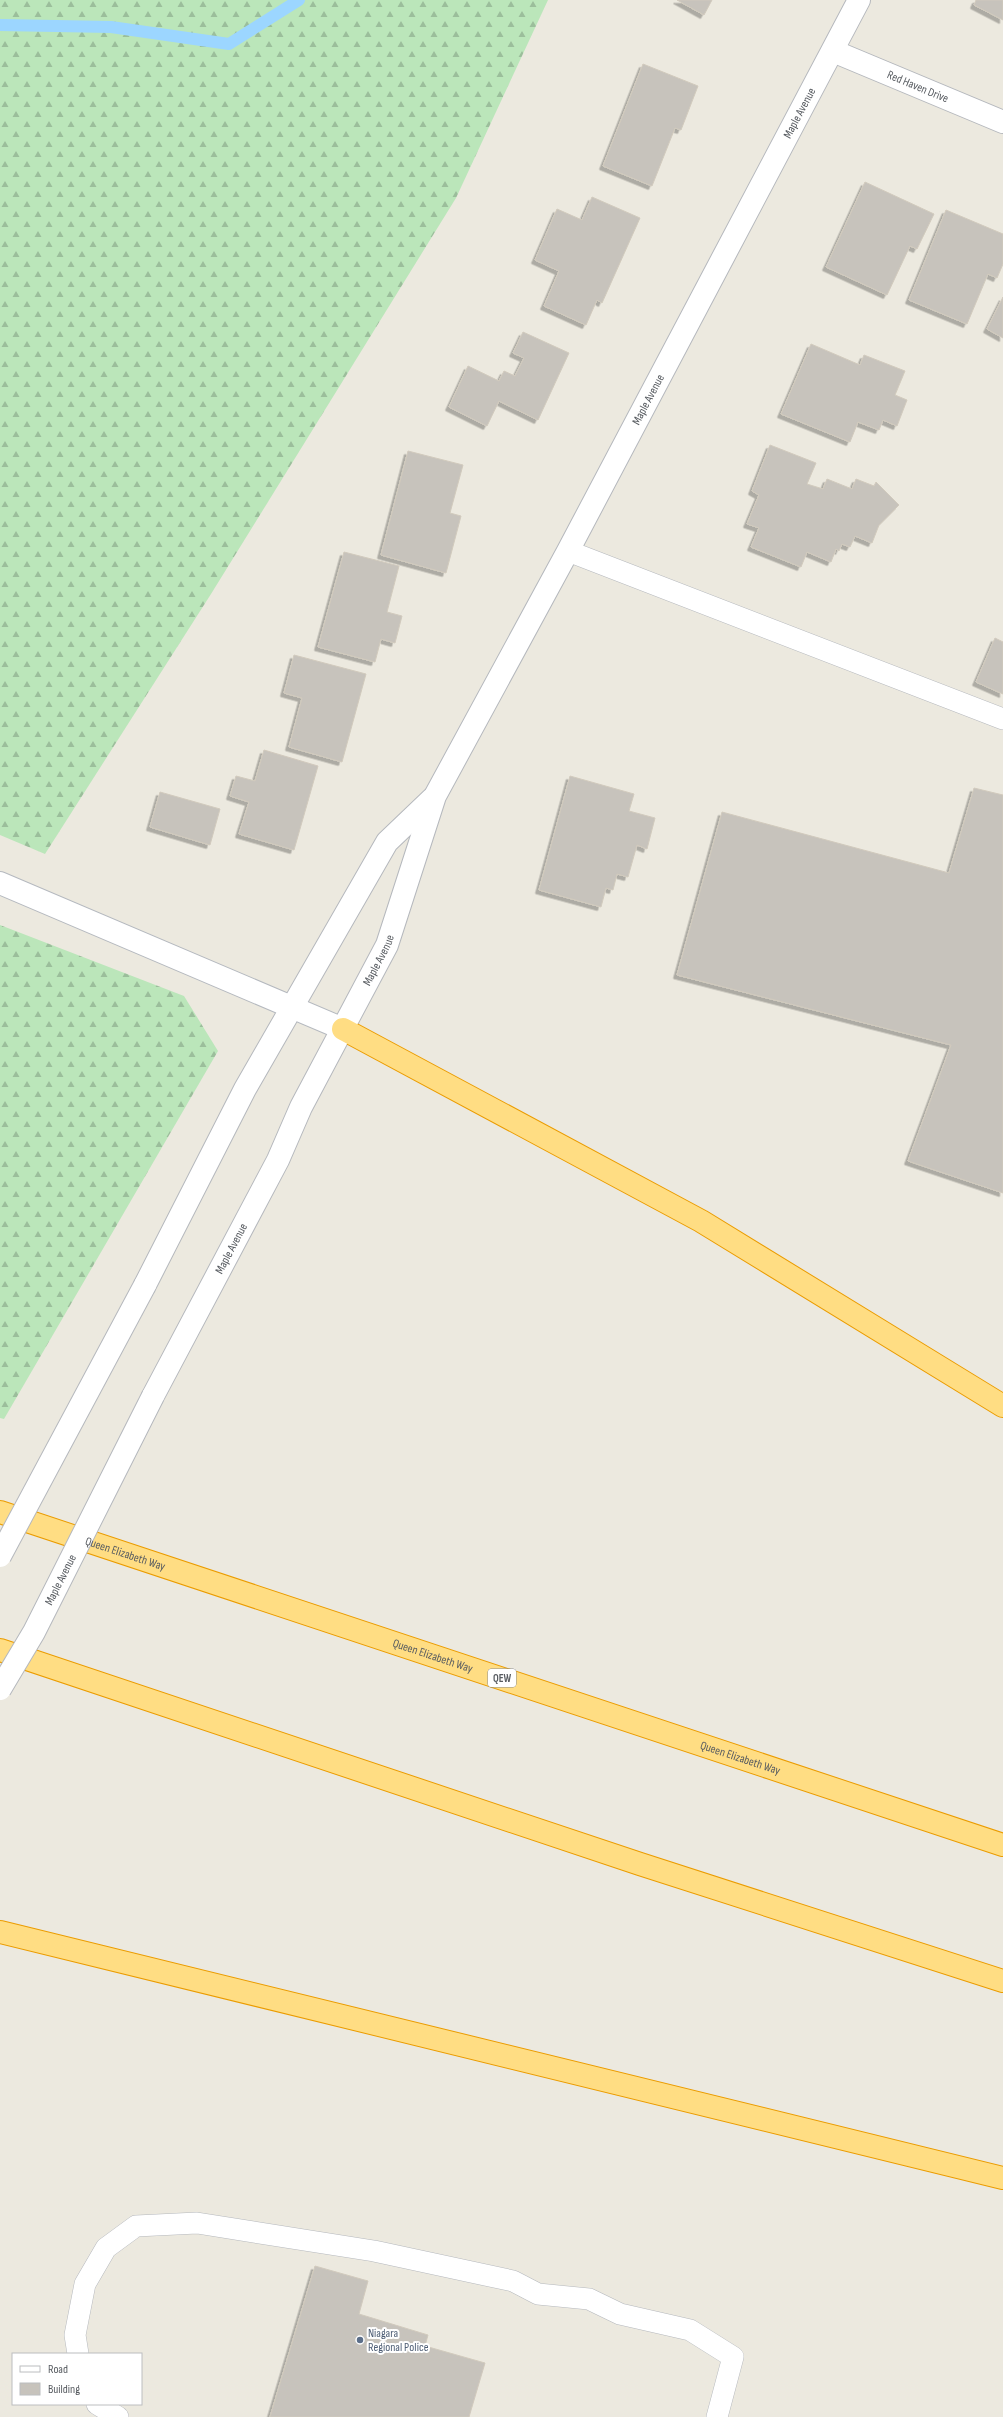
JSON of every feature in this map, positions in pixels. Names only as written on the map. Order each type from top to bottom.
[{"type":"highway","points":[[343,1029],[701,1221],[1003,1406]]},
{"type":"highway","name":"Queen Elizabeth Way","points":[[0,1512],[1003,1845]]},
{"type":"highway","points":[[0,1650],[640,1864],[1003,1981]]},
{"type":"highway","points":[[0,1932],[1003,2178]]},
{"type":"street","name":"Maple Avenue","points":[[0,1689],[34,1632],[198,1307],[278,1160],[300,1107],[387,945],[435,796],[568,551],[859,0]]},
{"type":"street","name":"Red Haven Drive","points":[[833,51],[1003,122]]},
{"type":"street","name":"Maple Avenue","points":[[0,1556],[145,1285],[234,1111],[291,1007],[387,842],[435,796]]},
{"type":"street","points":[[0,883],[343,1029]]},
{"type":"lane","points":[[568,551],[1003,719]]},
{"type":"lane","points":[[78,2353],[75,2335],[85,2284],[106,2248],[136,2226],[197,2223],[397,2256],[513,2281],[538,2294],[589,2299],[620,2314],[690,2330],[733,2357],[717,2417]]},
{"type":"lane","points":[[99,2405],[118,2417]]},
{"type":"green space","points":[[0,0],[548,0],[456,198],[211,594],[45,854],[0,835]]},
{"type":"green space","points":[[0,925],[184,996],[218,1051],[4,1419],[0,1418]]},
{"type":"building","points":[[677,0],[712,0],[704,15]]},
{"type":"building","points":[[976,0],[1003,0],[1003,20],[974,5]]},
{"type":"building","points":[[643,64],[698,86],[681,130],[675,128],[652,186],[603,166]]},
{"type":"building","points":[[865,182],[934,214],[917,249],[910,246],[887,295],[826,267]]},
{"type":"building","points":[[592,197],[640,218],[602,303],[597,300],[586,325],[544,306],[559,271],[535,260],[557,209],[582,220]]},
{"type":"building","points":[[946,210],[1003,234],[1003,264],[997,278],[988,274],[967,324],[909,300]]},
{"type":"building","points":[[1003,297],[1003,338],[987,329]]},
{"type":"building","points":[[523,332],[569,353],[538,420],[499,401],[487,426],[449,407],[468,366],[499,381],[504,371],[515,376],[524,358],[513,353]]},
{"type":"building","points":[[811,344],[860,365],[864,355],[905,371],[895,395],[907,400],[897,426],[883,420],[879,430],[858,422],[850,442],[781,414]]},
{"type":"building","points":[[770,445],[816,463],[807,484],[823,489],[827,479],[852,489],[856,479],[874,486],[876,482],[899,505],[879,525],[872,543],[855,536],[850,547],[842,544],[839,551],[836,549],[831,562],[807,552],[801,567],[751,547],[759,528],[747,524],[759,495],[752,491]]},
{"type":"building","points":[[408,451],[463,465],[450,513],[461,516],[446,573],[381,555]]},
{"type":"building","points":[[344,552],[399,566],[387,612],[402,616],[395,643],[381,639],[375,662],[318,647]]},
{"type":"building","points":[[995,638],[1003,642],[1003,694],[976,682]]},
{"type":"building","points":[[294,655],[366,674],[342,762],[289,747],[302,698],[284,693]]},
{"type":"building","points":[[264,750],[318,766],[294,850],[239,834],[249,802],[230,796],[236,776],[255,781]]},
{"type":"building","points":[[570,776],[634,794],[629,811],[655,818],[647,849],[637,845],[628,877],[617,874],[613,890],[606,888],[601,907],[539,890]]},
{"type":"building","points":[[974,788],[1003,795],[1003,1193],[908,1161],[951,1045],[677,975],[722,812],[949,873]]},
{"type":"building","points":[[160,792],[220,809],[210,845],[150,827]]},
{"type":"building","name":"Niagara Regional Police","points":[[315,2266],[368,2281],[359,2314],[428,2335],[425,2346],[485,2363],[469,2417],[270,2417]]},
{"type":"waterway","points":[[0,25],[111,27],[229,44],[299,0]]},
{"type":"place","name":"Niagara Regional Police","points":[[360,2340]]}]
